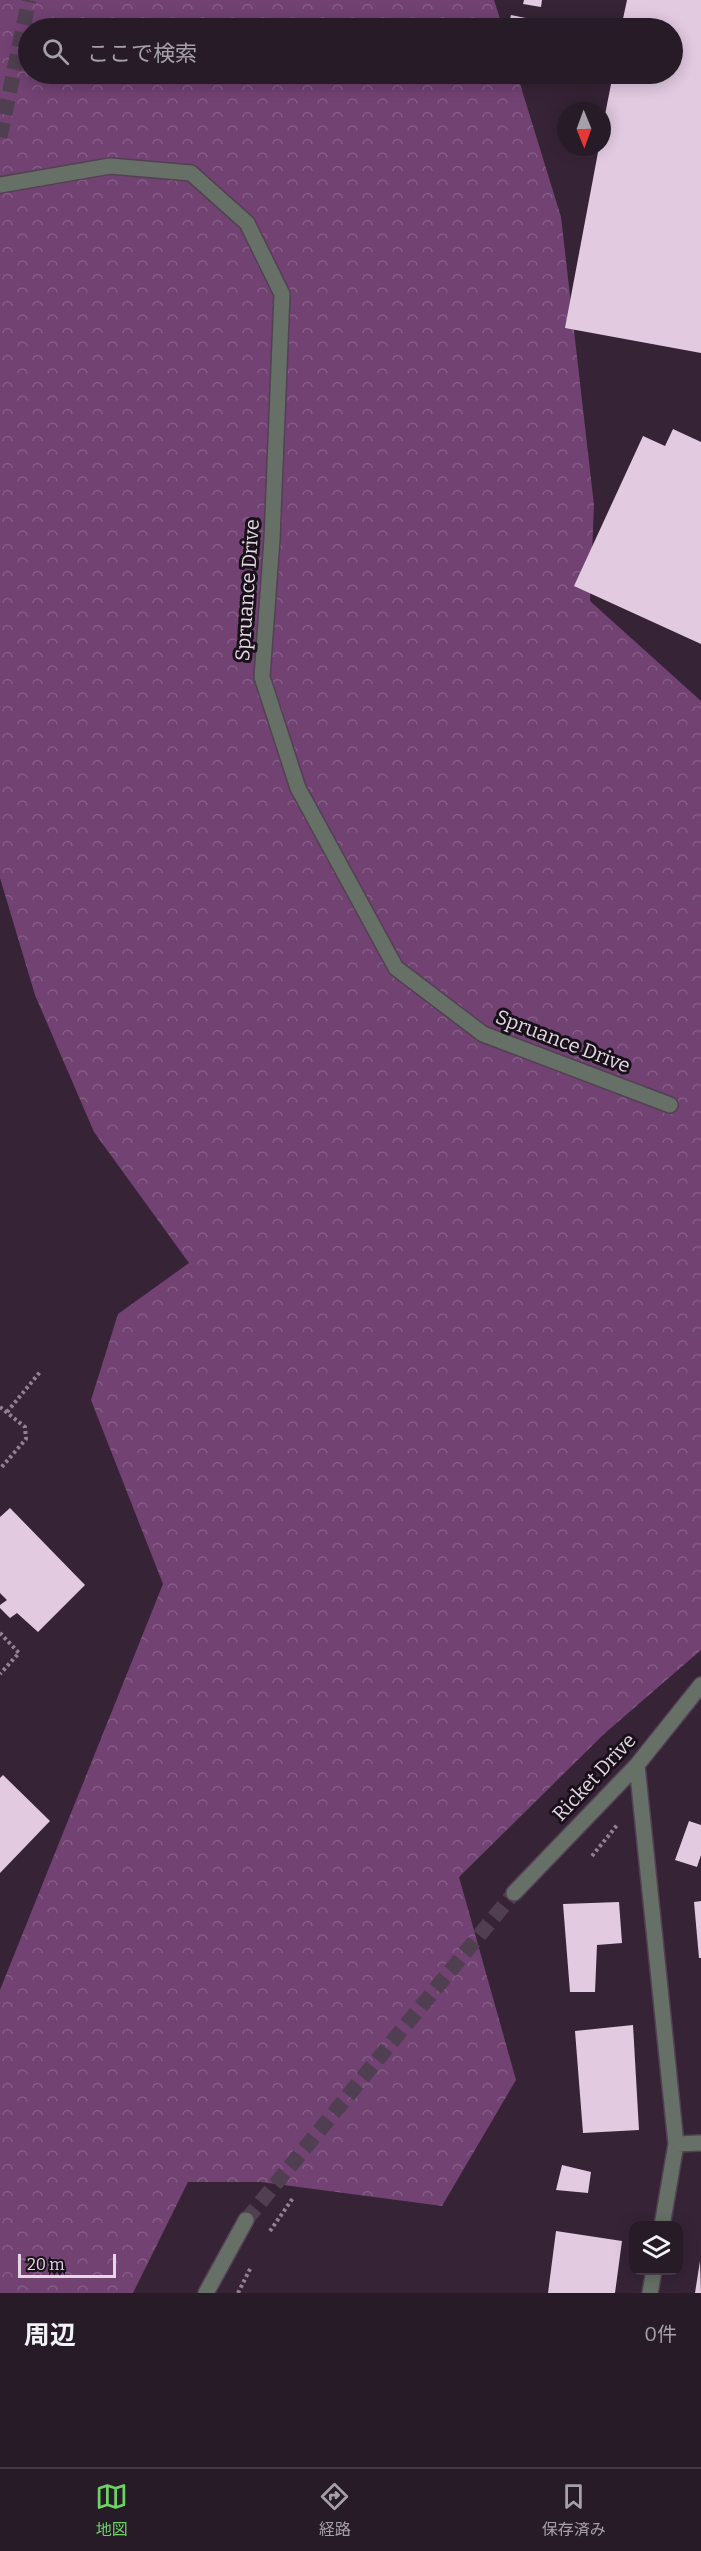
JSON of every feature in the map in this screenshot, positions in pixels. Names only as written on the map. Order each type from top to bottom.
[{"type":"street","name":"Spruance Drive","points":[[0,185],[110,166],[191,173],[247,223],[282,294],[272,539],[262,677],[297,788],[396,968],[483,1034],[670,1105]]},
{"type":"street","name":"Ricket Drive","points":[[514,1893],[637,1765],[701,1685]]},
{"type":"street","points":[[637,1765],[676,2144],[663,2221]]},
{"type":"street","points":[[676,2144],[701,2143]]},
{"type":"street","points":[[206,2293],[246,2220]]},
{"type":"street","points":[[650,2293],[653,2275]]},
{"type":"path","points":[[7,1412],[40,1372]]},
{"type":"path","points":[[0,1407],[25,1427],[26,1439],[0,1469]]},
{"type":"path","points":[[0,1633],[19,1653],[0,1674]]},
{"type":"path","points":[[267,2235],[293,2198]]},
{"type":"path","points":[[238,2293],[252,2264]]},
{"type":"green space","points":[[0,0],[494,0],[500,18],[18,18],[18,84],[520,84],[561,217],[594,505],[590,601],[701,701],[701,1650],[604,1734],[459,1877],[516,2080],[442,2206],[261,2182],[188,2182],[133,2293],[0,2293],[0,1990],[163,1584],[91,1400],[118,1314],[189,1263],[94,1132],[35,995],[0,878]]},
{"type":"building","points":[[524,0],[542,0],[541,7],[523,4]]},
{"type":"building","points":[[627,0],[701,0],[701,353],[565,328],[597,156],[611,156],[611,102],[608,102],[611,84],[683,84],[683,18],[623,18]]},
{"type":"building","points":[[511,15],[526,18],[510,18]]},
{"type":"building","points":[[673,429],[701,442],[701,644],[574,586],[643,436],[665,446]]},
{"type":"building","points":[[10,1508],[85,1585],[38,1632],[17,1613],[10,1618],[0,1608],[0,1605],[7,1600],[0,1593],[0,1517]]},
{"type":"building","points":[[3,1775],[50,1821],[0,1873],[0,1778]]},
{"type":"building","points":[[689,1821],[701,1825],[701,1855],[697,1867],[675,1860]]},
{"type":"building","points":[[701,1901],[701,1958],[699,1958],[694,1902]]},
{"type":"building","points":[[619,1902],[622,1943],[597,1945],[595,1992],[570,1992],[563,1904]]},
{"type":"building","points":[[633,2025],[639,2130],[583,2133],[575,2031]]},
{"type":"building","points":[[562,2165],[591,2172],[588,2193],[556,2190]]},
{"type":"building","points":[[556,2231],[622,2241],[615,2293],[548,2293]]},
{"type":"building","points":[[700,2261],[701,2293],[695,2293]]},
{"type":"tunnel","points":[[25,18],[29,0]]},
{"type":"tunnel","points":[[0,137],[18,52]]},
{"type":"tunnel","points":[[246,2220],[514,1893]]}]
